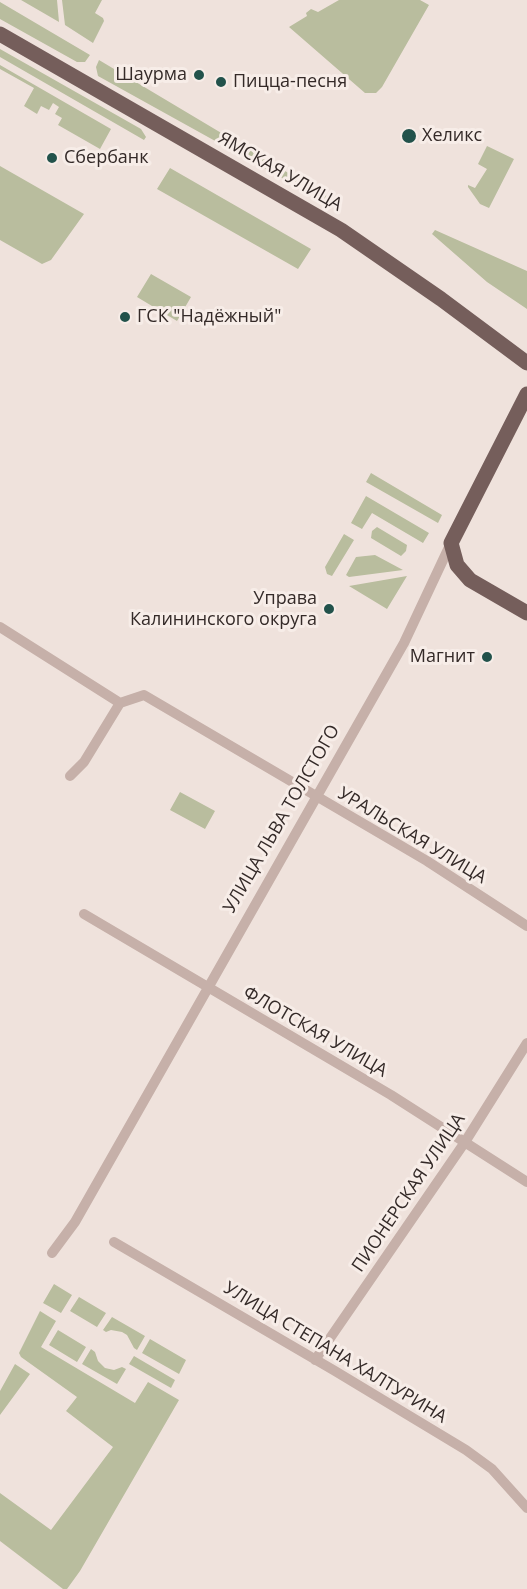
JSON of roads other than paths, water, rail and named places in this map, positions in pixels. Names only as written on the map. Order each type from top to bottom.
[{"type":"main road","name":"ЯМСКАЯ УЛИЦА","points":[[0,34],[341,230],[441,299],[527,363]]},
{"type":"main road","name":"УЛИЦА ЛЬВА ТОЛСТОГО","points":[[451,543],[527,394]]},
{"type":"main road","points":[[451,543],[457,565],[470,580],[527,613]]},
{"type":"street","name":"УЛИЦА ЛЬВА ТОЛСТОГО","points":[[52,1253],[75,1222],[404,643],[451,543]]},
{"type":"street","points":[[0,627],[120,703],[84,762],[70,776]]},
{"type":"street","name":"УРАЛЬСКАЯ УЛИЦА","points":[[120,703],[144,695],[427,861],[527,926]]},
{"type":"street","name":"ФЛОТСКАЯ УЛИЦА","points":[[84,914],[391,1095],[527,1182]]},
{"type":"street","name":"ПИОНЕРСКАЯ УЛИЦА","points":[[315,1359],[465,1142],[527,1042]]},
{"type":"street","name":"УЛИЦА СТЕПАНА ХАЛТУРИНА","points":[[114,1242],[466,1450],[492,1469],[527,1508]]},
{"type":"place","name":"Шаурма","points":[[199,75]]},
{"type":"place","name":"Пицца-песня","points":[[221,82]]},
{"type":"place","name":"Хеликс","points":[[409,136]]},
{"type":"place","name":"Сбербанк","points":[[52,158]]},
{"type":"place","name":"ГСК \"Надёжный\"","points":[[125,317]]},
{"type":"place","name":"Управа Калининского округа","points":[[329,609]]},
{"type":"place","name":"Магнит","points":[[487,657]]}]
